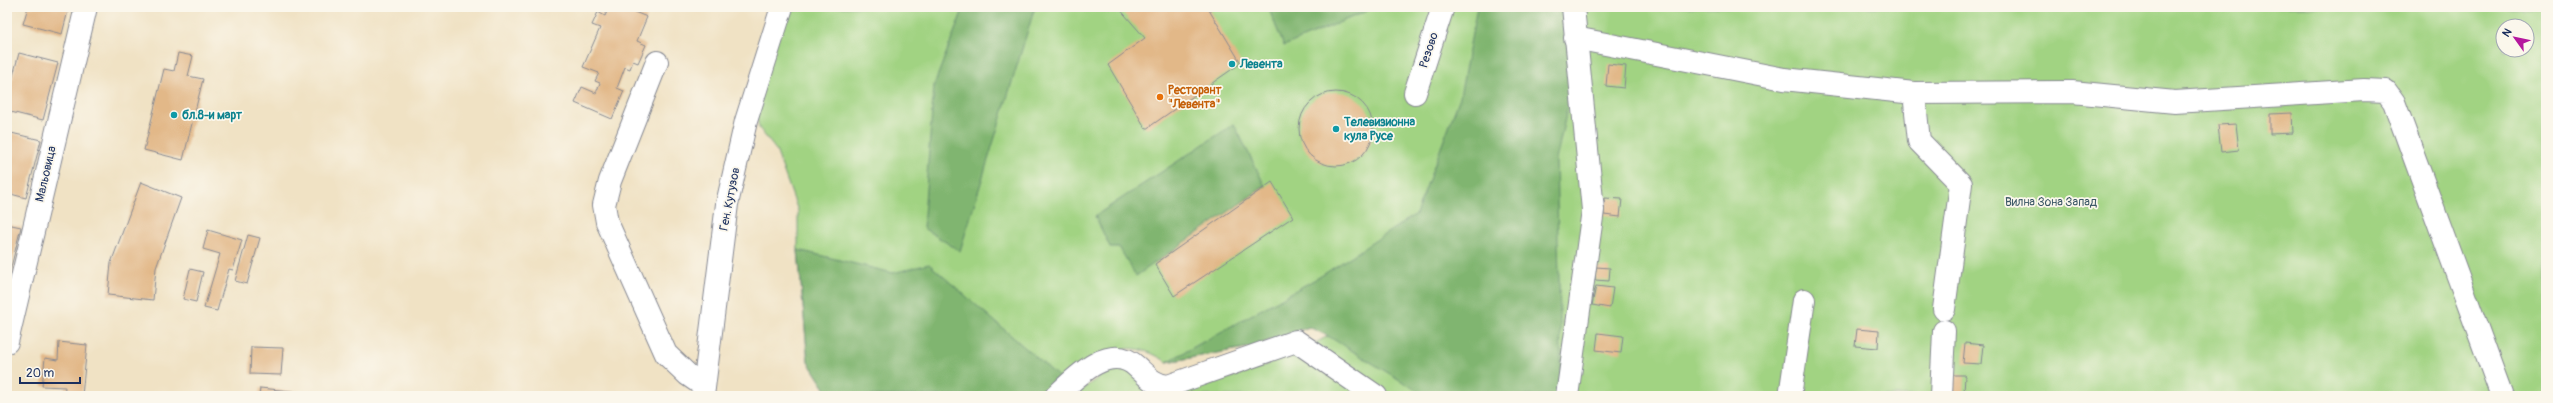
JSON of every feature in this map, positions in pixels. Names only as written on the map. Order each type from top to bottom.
[{"type":"street","name":"Мальовица","points":[[7,342],[86,7]]},
{"type":"street","name":"Ген. Кутузов","points":[[704,391],[727,204],[746,121],[782,7]]},
{"type":"street","name":"Резово","points":[[1415,93],[1443,7]]},
{"type":"street","points":[[1568,396],[1593,210],[1586,117],[1575,38],[1573,7]]},
{"type":"street","points":[[1575,38],[1784,79],[1914,93],[2072,92],[2175,102],[2364,90],[2386,91],[2394,102],[2502,396]]},
{"type":"street","points":[[657,62],[610,181],[604,205],[607,222],[666,354],[704,391]]},
{"type":"street","points":[[1914,93],[1919,141],[1961,184],[1944,309]]},
{"type":"street","points":[[1790,396],[1804,300]]},
{"type":"street","points":[[1941,396],[1944,331]]},
{"type":"street","points":[[1056,396],[1095,363],[1111,358],[1122,358],[1133,363],[1158,386],[1168,386],[1296,341],[1376,396]]},
{"type":"green space","name":"Вилна Зона Запад","points":[[782,7],[2546,7],[2546,396],[1166,396],[830,396],[808,362],[798,250],[798,211],[776,150],[759,128],[753,97]],"holes":[[[1309,327],[1328,336],[1270,364],[1208,385],[1166,396],[1124,367],[1099,377],[1076,394],[1069,387],[1103,358],[1114,352],[1125,349],[1137,349],[1151,353],[1167,362],[1251,347]]]},
{"type":"green space","points":[[964,7],[1035,7],[960,251],[923,228],[934,85]]},
{"type":"green space","points":[[1268,7],[1376,7],[1284,46]]},
{"type":"green space","points":[[1477,7],[1567,7],[1574,77],[1556,160],[1562,396],[1432,396],[1421,393],[1328,336],[1309,327],[1251,347],[1167,362],[1321,276],[1416,214],[1460,97]]},
{"type":"green space","points":[[1234,124],[1265,186],[1136,276],[1119,247],[1110,247],[1095,216]]},
{"type":"green space","points":[[798,250],[893,273],[929,264],[1069,386],[1057,396],[830,396],[808,362]]},
{"type":"building","points":[[28,7],[69,7],[62,34],[23,24]]},
{"type":"building","points":[[609,7],[622,7],[647,17],[637,41],[646,45],[638,63],[633,61],[630,69],[625,67],[617,88],[624,91],[612,119],[575,103],[582,87],[596,93],[600,83],[595,81],[599,73],[583,67],[600,28],[592,25],[598,12],[605,16]]},
{"type":"building","name":"Ресторант \"Левента\"","points":[[1118,7],[1211,7],[1209,10],[1241,63],[1146,129],[1108,65],[1145,38]]},
{"type":"building","points":[[19,53],[58,63],[43,120],[7,111],[7,99]]},
{"type":"building","name":"бл.8-и март","points":[[178,53],[193,56],[188,76],[203,79],[183,160],[144,150],[164,69],[174,71]]},
{"type":"building","points":[[1608,64],[1626,66],[1624,88],[1606,86]]},
{"type":"building","name":"Телевизионна кула Русе","points":[[1336,92],[1350,95],[1362,103],[1370,115],[1373,129],[1370,143],[1362,155],[1350,163],[1336,166],[1322,163],[1310,155],[1302,143],[1299,129],[1302,115],[1310,103],[1322,95]]},
{"type":"building","points":[[2292,113],[2293,133],[2270,134],[2270,114]]},
{"type":"building","points":[[2236,124],[2239,150],[2221,152],[2218,125]]},
{"type":"building","points":[[7,132],[41,140],[26,198],[7,193]]},
{"type":"building","points":[[141,182],[181,198],[156,268],[153,300],[108,295],[111,263]]},
{"type":"building","points":[[1272,182],[1293,217],[1174,296],[1155,264]]},
{"type":"building","points":[[1605,198],[1622,199],[1620,217],[1604,215]]},
{"type":"building","points":[[7,224],[21,227],[8,279],[7,279]]},
{"type":"building","points":[[208,230],[242,240],[233,270],[229,269],[217,311],[204,308],[220,254],[203,249]]},
{"type":"building","points":[[248,235],[260,238],[247,284],[235,281]]},
{"type":"building","points":[[1596,267],[1610,268],[1609,281],[1595,280]]},
{"type":"building","points":[[190,269],[203,272],[196,302],[183,299]]},
{"type":"building","points":[[1596,286],[1613,288],[1610,308],[1592,305]]},
{"type":"building","points":[[1857,329],[1879,331],[1878,348],[1855,346]]},
{"type":"building","points":[[1598,333],[1623,336],[1621,353],[1596,350]]},
{"type":"building","points":[[59,342],[87,345],[82,396],[64,396],[65,387],[42,386],[45,358],[58,360]]},
{"type":"building","points":[[1965,343],[1983,345],[1981,364],[1963,363]]},
{"type":"building","points":[[251,347],[283,348],[281,375],[250,374]]},
{"type":"building","points":[[1951,375],[1965,375],[1964,394],[1950,393]]},
{"type":"building","points":[[260,388],[300,392],[300,396],[259,396]]},
{"type":"place","name":"Левента","points":[[1232,64]]},
{"type":"place","name":"Ресторант \"Левента\"","points":[[1160,97]]},
{"type":"place","name":"бл.8-и март","points":[[174,115]]},
{"type":"place","name":"Телевизионна кула Русе","points":[[1336,129]]}]
